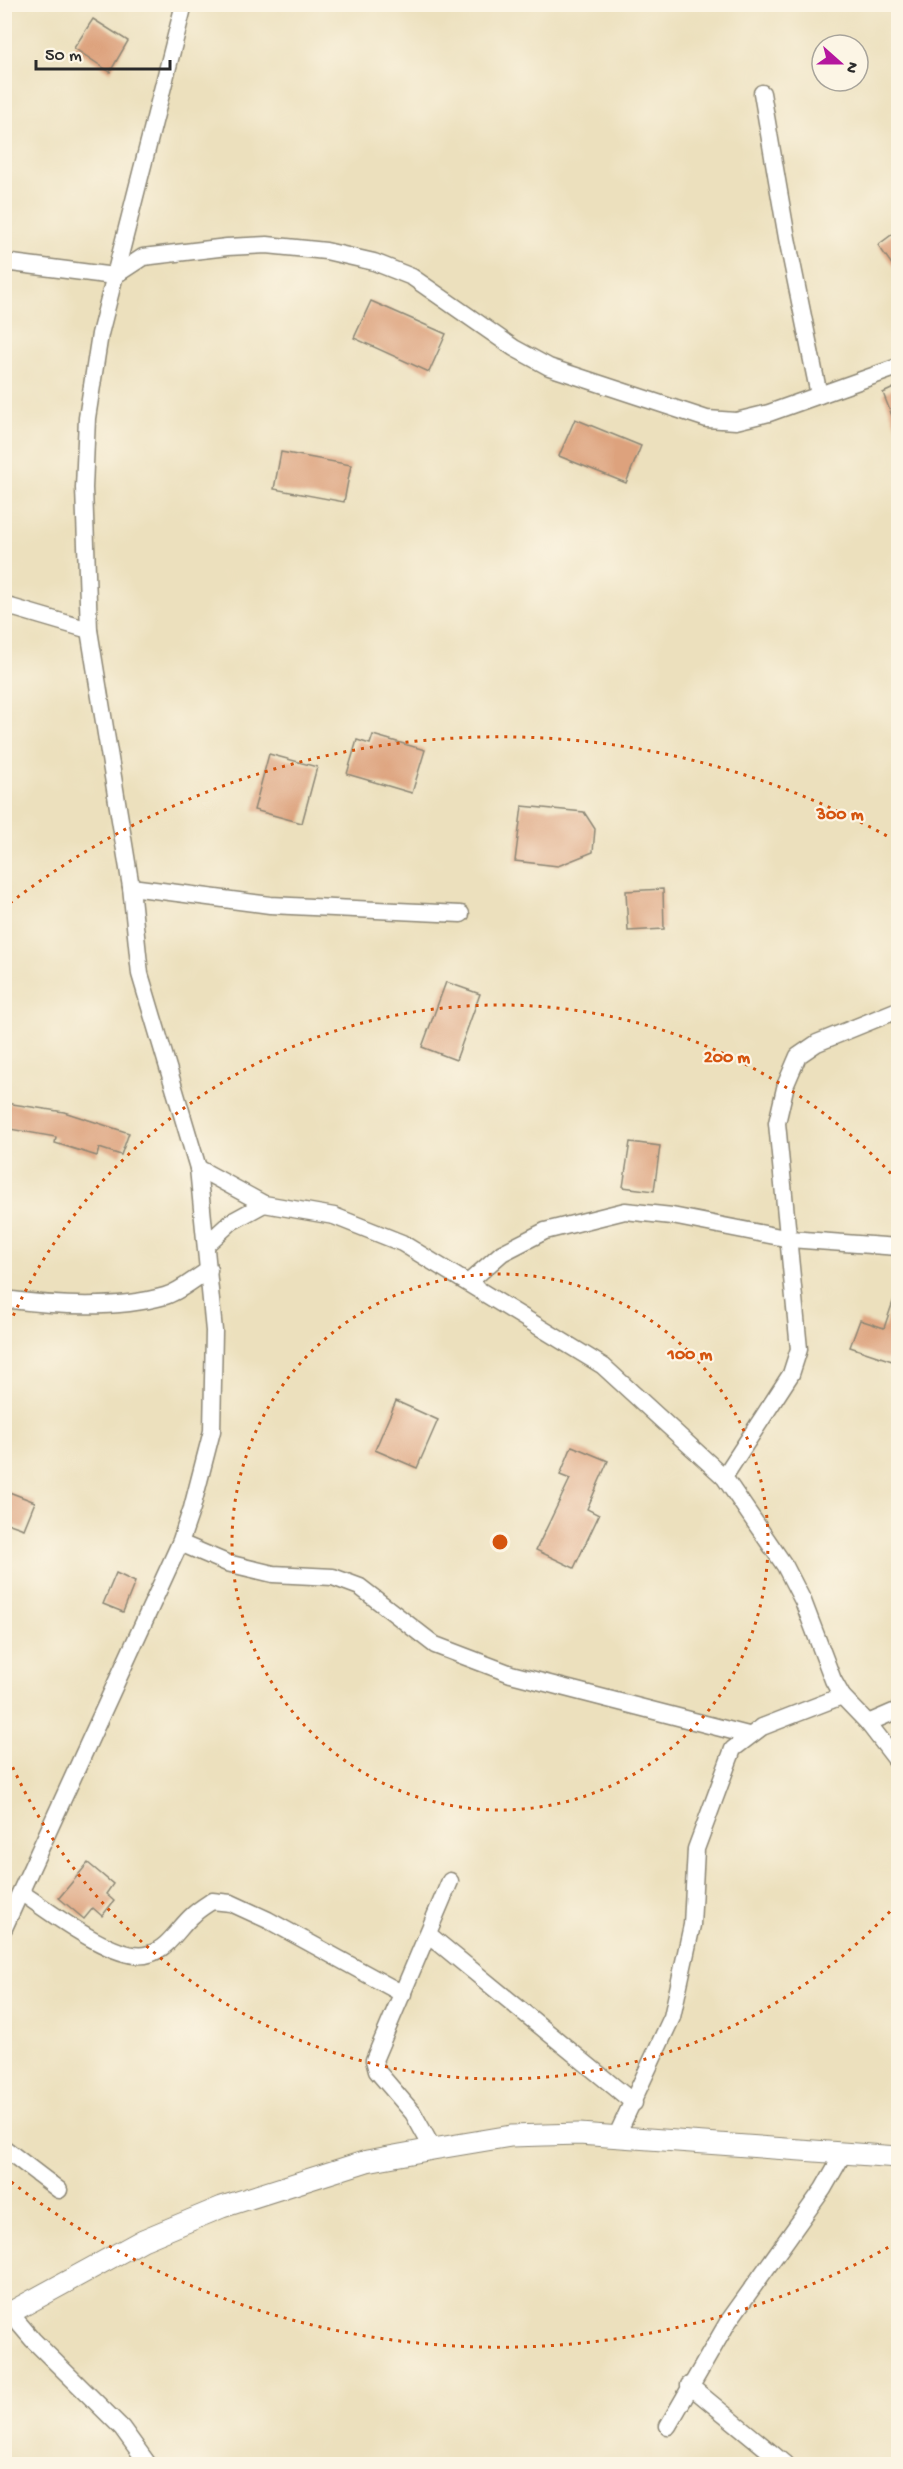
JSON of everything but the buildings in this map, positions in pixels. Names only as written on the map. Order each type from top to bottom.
[{"type":"street","points":[[4,1928],[22,1893],[180,1543],[192,1508],[212,1431],[214,1331],[198,1168],[140,974],[131,887],[89,630],[84,488],[87,418],[100,334],[184,4]]},
{"type":"street","points":[[762,93],[787,238],[819,395]]},
{"type":"street","points":[[123,238],[143,257]]},
{"type":"street","points":[[4,262],[114,276],[143,257],[267,245],[326,251],[374,262],[412,277],[497,337],[549,367],[707,419],[735,421],[768,413],[898,367]]},
{"type":"street","points":[[4,605],[89,630]]},
{"type":"street","points":[[131,887],[270,905],[461,914]]},
{"type":"street","points":[[724,1478],[791,1374],[800,1349],[777,1123],[786,1084],[798,1056],[817,1043],[898,1010]]},
{"type":"street","points":[[198,1168],[264,1204],[334,1216],[402,1243],[603,1366],[724,1478],[785,1566],[803,1601],[833,1680],[842,1696],[868,1723],[898,1762]]},
{"type":"street","points":[[206,1245],[231,1222],[264,1204]]},
{"type":"street","points":[[469,1282],[502,1253],[545,1231],[625,1211],[672,1216],[790,1239],[898,1247]]},
{"type":"street","points":[[4,1299],[44,1305],[120,1303],[167,1296],[208,1270]]},
{"type":"street","points":[[180,1543],[227,1563],[273,1574],[333,1577],[360,1587],[435,1645],[511,1674],[748,1735]]},
{"type":"street","points":[[617,2135],[634,2103],[672,2016],[684,1971],[692,1925],[696,1849],[733,1749],[748,1735],[762,1727],[842,1696]]},
{"type":"street","points":[[868,1723],[898,1710]]},
{"type":"street","points":[[433,2149],[413,2113],[377,2071],[374,2060],[450,1881]]},
{"type":"street","points":[[22,1893],[88,1938],[124,1952],[148,1955],[172,1940],[193,1915],[212,1901],[231,1903],[268,1920],[403,1994]]},
{"type":"street","points":[[428,1934],[634,2103]]},
{"type":"street","points":[[148,2464],[116,2422],[7,2315],[143,2240],[222,2207],[367,2161],[511,2136],[617,2135],[898,2157]]},
{"type":"street","points":[[4,2148],[59,2190]]},
{"type":"street","points":[[668,2426],[689,2385],[728,2322],[823,2189],[843,2154]]},
{"type":"street","points":[[689,2385],[785,2464]]}]
